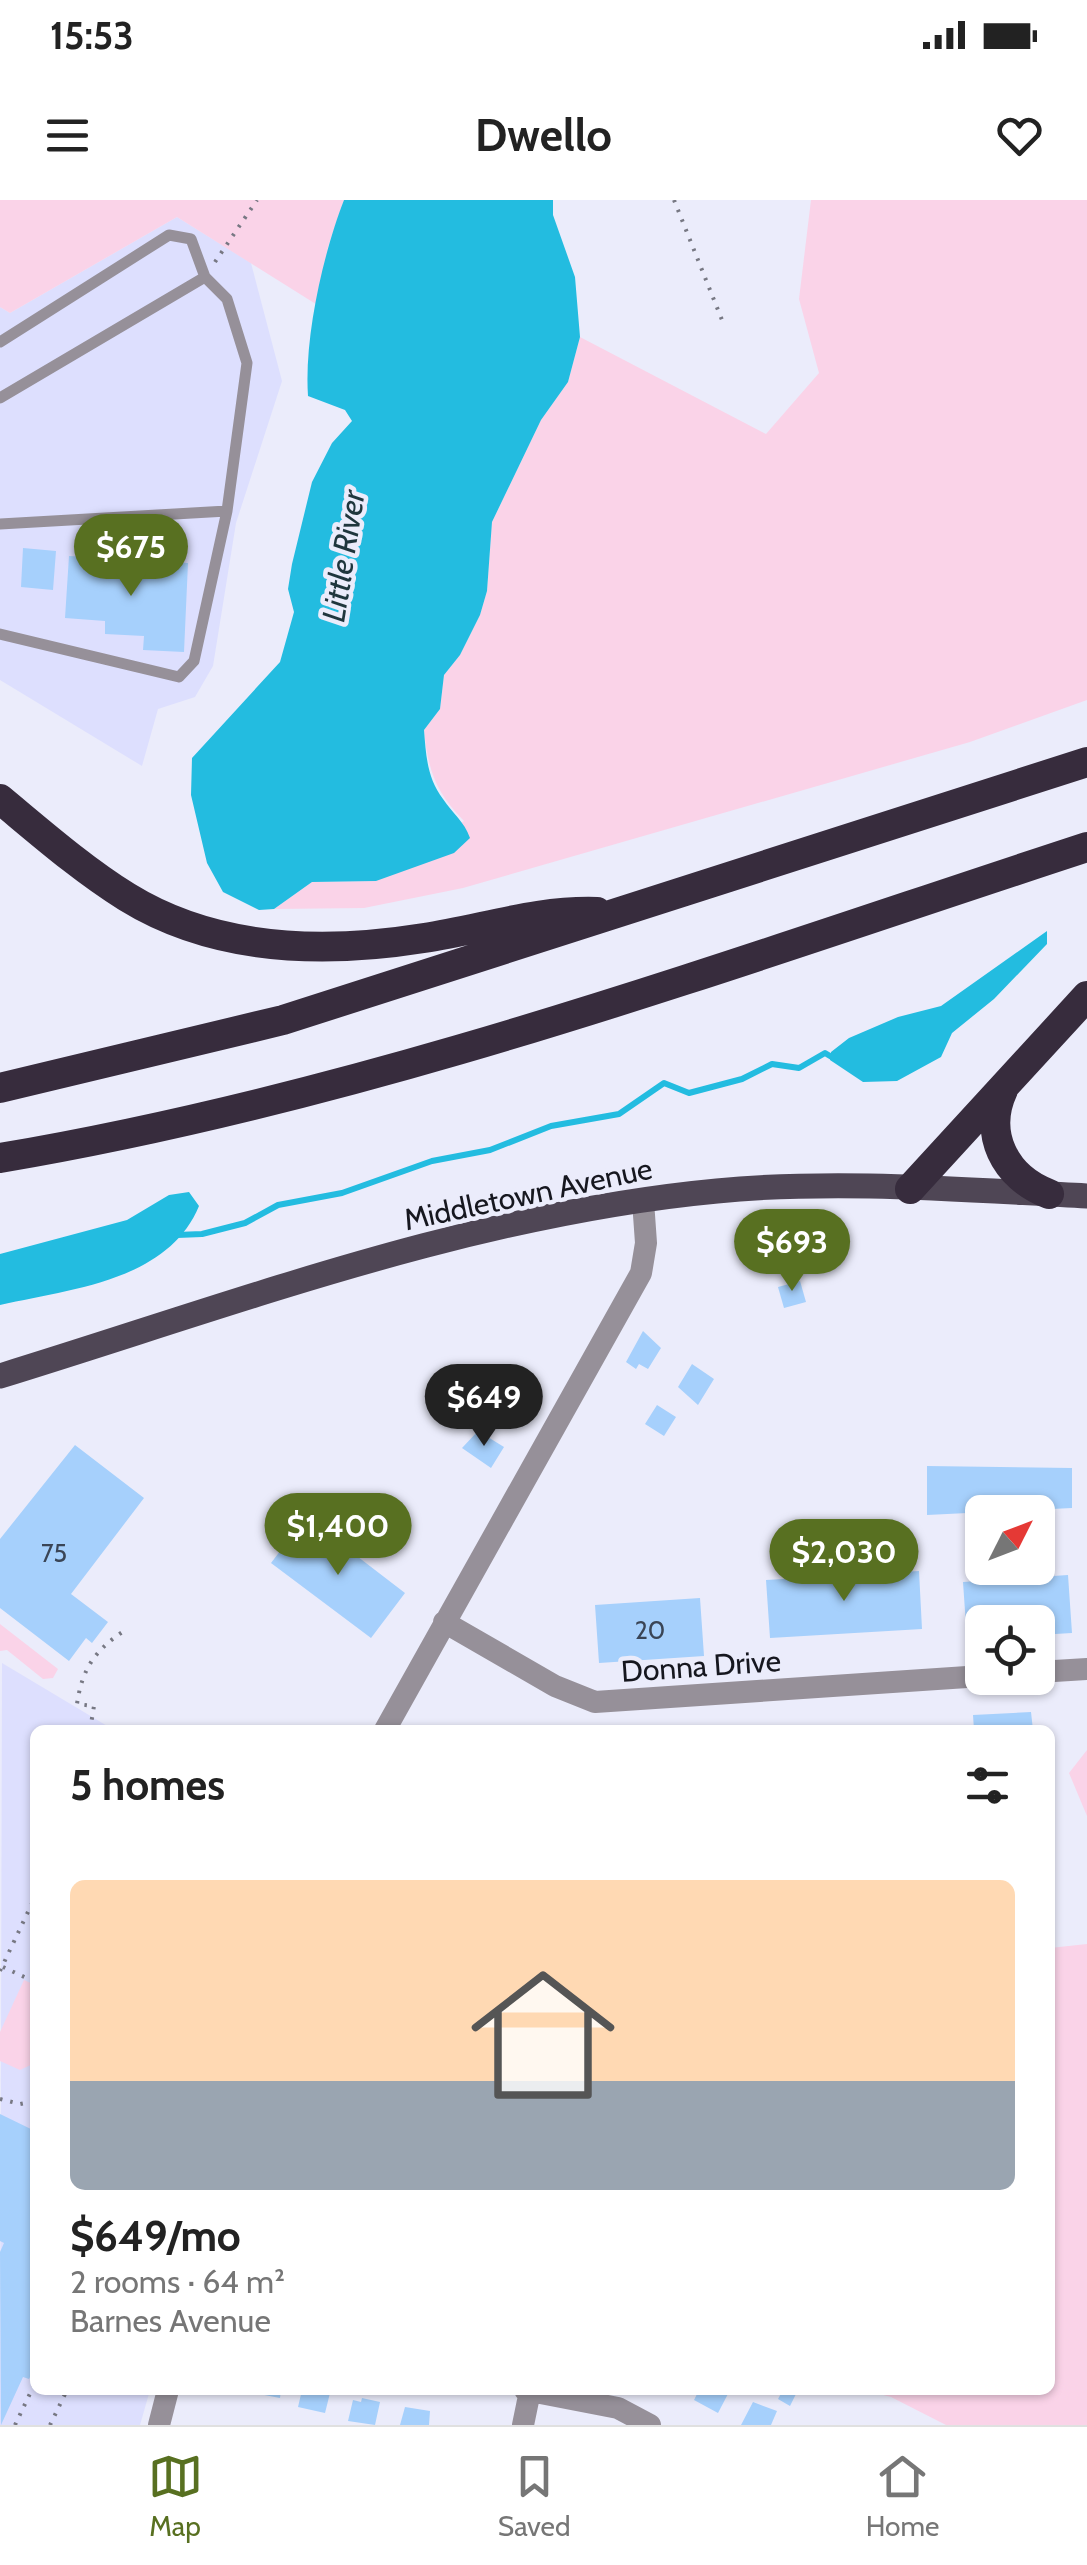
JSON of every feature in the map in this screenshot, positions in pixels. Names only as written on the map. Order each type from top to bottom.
[{"type":"highway","points":[[0,1088],[283,1020],[1087,762]]},
{"type":"highway","points":[[0,799],[129,898],[174,921],[250,942],[364,945],[435,937],[543,913],[620,914]]},
{"type":"highway","points":[[0,1158],[166,1125],[402,1067],[1087,848]]},
{"type":"highway","points":[[910,1189],[1087,996]]},
{"type":"highway","points":[[1005,1087],[994,1119],[1000,1150],[1019,1177],[1049,1194]]},
{"type":"main road","name":"Middletown Avenue","points":[[0,1376],[434,1244],[643,1201],[750,1188],[1087,1196]]},
{"type":"street","points":[[387,1725],[641,1274],[646,1243],[643,1201]]},
{"type":"street","name":"Donna Drive","points":[[444,1622],[555,1686],[595,1702],[965,1677]]},
{"type":"street","points":[[1055,1671],[1087,1669]]},
{"type":"street","points":[[159,2425],[167,2395]]},
{"type":"street","points":[[523,2425],[527,2395]]},
{"type":"street","points":[[553,2395],[618,2408],[650,2425]]},
{"type":"lane","points":[[0,342],[169,235],[191,239],[206,277],[226,299],[246,363],[226,511],[194,662],[179,677],[0,634]]},
{"type":"lane","points":[[0,398],[206,277]]},
{"type":"lane","points":[[0,524],[226,511]]},
{"type":"path","points":[[674,200],[724,325]]},
{"type":"path","points":[[206,277],[255,201]]},
{"type":"path","points":[[91,1725],[94,1706],[77,1704],[81,1674],[103,1645],[124,1631]]},
{"type":"path","points":[[30,1908],[1,1969],[30,1980]]},
{"type":"path","points":[[0,2099],[30,2102]]},
{"type":"path","points":[[16,2425],[30,2394]]},
{"type":"path","points":[[50,2425],[65,2395]]},
{"type":"shaded area","points":[[0,200],[344,200],[328,247],[319,306],[177,217],[10,313],[0,307]]},
{"type":"shaded area","points":[[811,200],[1087,200],[1087,700],[970,742],[463,888],[364,908],[274,909],[312,882],[376,881],[464,821],[435,779],[424,730],[440,709],[444,675],[460,655],[480,615],[487,591],[492,522],[541,420],[568,382],[580,337],[766,434],[819,373],[799,299]]},
{"type":"shaded area","points":[[177,217],[251,263],[282,381],[236,523],[213,666],[195,697],[158,709],[142,766],[0,680],[0,307],[10,313]]},
{"type":"shaded area","points":[[0,1624],[58,1669],[53,1678],[43,1679],[7,1650],[0,1651]]},
{"type":"shaded area","points":[[2,1663],[106,1725],[30,1725],[30,2395],[149,2395],[140,2425],[0,2425]]},
{"type":"shaded area","points":[[1087,1750],[1087,1816],[1069,1773]]},
{"type":"shaded area","points":[[1087,1944],[1087,2425],[946,2425],[883,2395],[1055,2395],[1055,1947]]},
{"type":"shaded area","points":[[24,1980],[30,1983],[30,2065],[20,2070],[0,2061],[0,2032]]},
{"type":"water","name":"Little River","points":[[344,200],[553,200],[553,215],[575,277],[580,337],[568,382],[541,420],[492,522],[487,591],[480,615],[460,655],[444,675],[440,709],[424,730],[430,775],[470,838],[454,853],[376,881],[312,882],[274,909],[259,910],[223,892],[207,863],[191,795],[192,758],[280,662],[294,612],[288,589],[292,564],[312,482],[332,443],[352,421],[345,410],[308,396],[309,348],[317,297]]},
{"type":"water","points":[[1047,931],[1047,944],[994,999],[952,1033],[941,1057],[897,1081],[863,1082],[830,1060],[831,1052],[849,1038],[898,1017],[941,1006]]},
{"type":"water","points":[[189,1192],[199,1206],[184,1231],[165,1251],[141,1266],[115,1278],[0,1305],[0,1254],[127,1220],[169,1195]]},
{"type":"building","points":[[23,548],[56,551],[53,590],[21,587]]},
{"type":"building","points":[[69,556],[188,563],[184,652],[143,650],[144,636],[105,634],[105,621],[65,618]]},
{"type":"building","points":[[800,1281],[806,1302],[784,1308],[778,1287]]},
{"type":"building","points":[[643,1331],[661,1348],[648,1369],[639,1364],[636,1369],[626,1362]]},
{"type":"building","points":[[692,1364],[714,1379],[698,1405],[678,1387]]},
{"type":"building","points":[[657,1405],[676,1417],[664,1436],[645,1424]]},
{"type":"building","points":[[478,1431],[504,1447],[491,1468],[462,1448]]},
{"type":"building","points":[[75,1445],[144,1498],[71,1594],[108,1622],[92,1643],[86,1638],[69,1661],[0,1608],[0,1539]]},
{"type":"building","points":[[927,1466],[1072,1468],[1072,1508],[1055,1509],[1055,1495],[965,1495],[965,1513],[927,1515]]},
{"type":"building","points":[[306,1517],[405,1593],[371,1638],[271,1563]]},
{"type":"building","points":[[919,1571],[922,1629],[770,1638],[766,1580]]},
{"type":"building","points":[[1068,1575],[1072,1633],[1055,1634],[1055,1605],[965,1605],[965,1611],[963,1582],[1055,1585],[1055,1576]]},
{"type":"building","points":[[700,1598],[704,1656],[599,1663],[595,1605]]},
{"type":"building","points":[[1031,1712],[1032,1725],[974,1725],[973,1715]]},
{"type":"building","points":[[0,2114],[30,2129],[30,2377],[23,2377],[1,2425],[0,2252],[4,2243],[0,2241]]},
{"type":"building","points":[[301,2395],[330,2395],[325,2413],[298,2407]]},
{"type":"building","points":[[696,2395],[727,2395],[718,2413],[694,2400]]},
{"type":"building","points":[[780,2395],[796,2395],[790,2406],[778,2399]]},
{"type":"building","points":[[362,2398],[380,2402],[375,2425],[348,2421],[353,2400],[361,2402]]},
{"type":"building","points":[[753,2402],[777,2411],[771,2425],[741,2425]]},
{"type":"building","points":[[405,2407],[430,2411],[429,2425],[400,2425]]},
{"type":"waterway","points":[[177,1235],[202,1234],[245,1223],[278,1205],[342,1193],[432,1161],[490,1150],[551,1126],[619,1114],[664,1083],[689,1093],[742,1079],[772,1064],[799,1068],[825,1053],[835,1059]]}]
